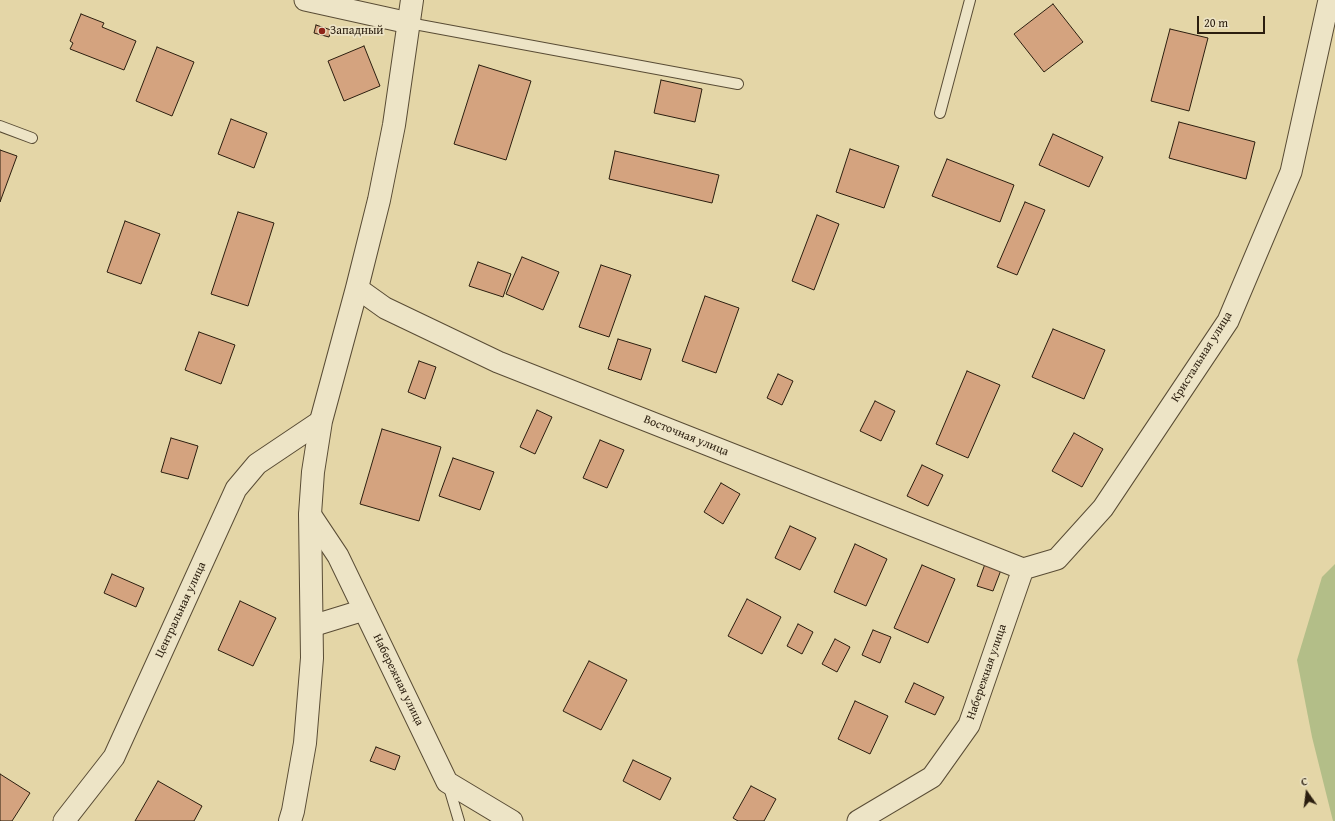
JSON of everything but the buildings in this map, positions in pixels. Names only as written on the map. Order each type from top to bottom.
[{"type":"street","points":[[305,0],[410,23]]},
{"type":"street","points":[[290,821],[306,743],[312,658],[310,514],[313,472],[320,421],[380,200],[394,125],[410,23],[412,0]]},
{"type":"street","name":"Кристальная улица","points":[[1023,569],[1057,559],[1103,508],[1228,320],[1291,172],[1329,0]]},
{"type":"street","name":"Восточная улица","points":[[357,288],[385,308],[498,362],[1023,569]]},
{"type":"street","name":"Центральная улица","points":[[64,821],[114,757],[236,490],[257,464],[320,421]]},
{"type":"street","name":"Набережная улица","points":[[310,514],[338,556],[447,782]]},
{"type":"street","name":"Набережная улица","points":[[858,821],[932,777],[969,725],[1023,569]]},
{"type":"street","points":[[312,626],[364,610]]},
{"type":"street","points":[[447,782],[512,821]]},
{"type":"lane","points":[[940,113],[970,0]]},
{"type":"lane","points":[[410,23],[738,84]]},
{"type":"lane","points":[[0,126],[32,138]]},
{"type":"lane","points":[[447,782],[459,821]]},
{"type":"green space","points":[[1335,564],[1335,821],[1333,821],[1312,737],[1297,660],[1322,577]]},
{"type":"place","name":"Западный","points":[[322,31]]}]
